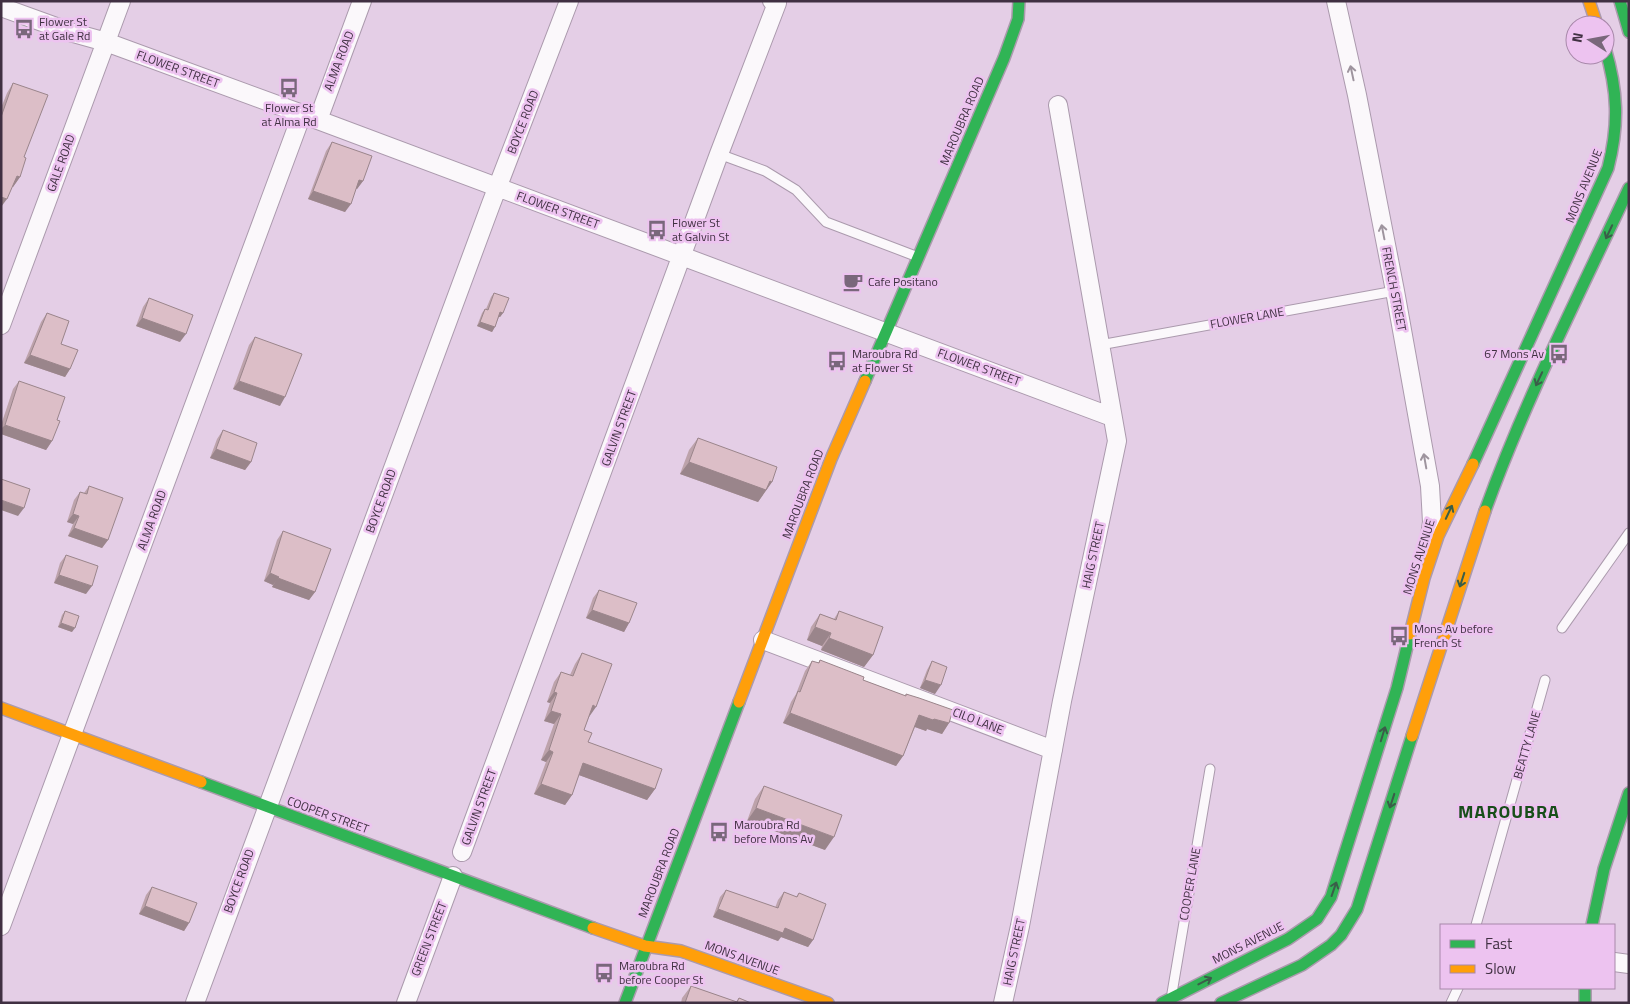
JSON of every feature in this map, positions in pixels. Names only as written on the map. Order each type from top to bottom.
[{"type":"street","name":"GALE ROAD","points":[[1,325],[121,1]]},
{"type":"street","name":"ALMA ROAD","points":[[1,926],[310,117],[362,1]]},
{"type":"street","name":"BOYCE ROAD","points":[[195,1003],[266,808],[569,1]]},
{"type":"street","name":"MAROUBRA ROAD","points":[[625,1003],[831,459],[1009,45],[1018,18],[1019,1]]},
{"type":"street","name":"FRENCH STREET","points":[[1336,1],[1394,291],[1432,504],[1432,522],[1424,578]]},
{"type":"street","points":[[1620,1],[1629,32]]},
{"type":"street","name":"GALVIN STREET","points":[[462,852],[775,2]]},
{"type":"street","points":[[1589,2],[1594,15]]},
{"type":"street","name":"FLOWER STREET","points":[[1,7],[70,32],[106,42],[310,117],[1112,417]]},
{"type":"street","name":"MONS AVENUE","points":[[1166,1000],[1288,939],[1317,919],[1331,897],[1397,688],[1424,578],[1438,536],[1497,414],[1608,168],[1614,150],[1618,110],[1614,73],[1611,65]]},
{"type":"street","name":"HAIG STREET","points":[[1003,1003],[1117,441],[1058,105]]},
{"type":"street","points":[[1221,1003],[1296,968],[1318,955],[1340,936],[1357,909],[1481,520],[1503,460],[1527,404],[1629,188]]},
{"type":"street","name":"CILO LANE","points":[[763,640],[1053,750]]},
{"type":"street","name":"COOPER STREET","points":[[1,708],[266,808],[645,946]]},
{"type":"street","points":[[1592,924],[1604,868],[1629,793]]},
{"type":"street","name":"GREEN STREET","points":[[406,1003],[453,876]]},
{"type":"street","name":"MONS AVENUE","points":[[645,946],[682,951],[828,1003]]},
{"type":"street","points":[[1615,962],[1629,964]]},
{"type":"street","points":[[1585,989],[1585,1003]]},
{"type":"lane","points":[[719,154],[765,171],[796,190],[826,222],[918,257]]},
{"type":"lane","name":"FLOWER LANE","points":[[1100,345],[1394,291]]},
{"type":"lane","points":[[1562,628],[1629,533]]},
{"type":"lane","name":"BEATTY LANE","points":[[1476,924],[1545,680]]},
{"type":"lane","name":"COOPER LANE","points":[[1166,1000],[1210,769]]},
{"type":"lane","points":[[1451,1003],[1458,989]]},
{"type":"building","points":[[13,83],[48,95],[24,157],[26,158],[20,177],[17,176],[7,199],[1,197],[1,117]]},
{"type":"building","points":[[332,142],[372,156],[363,181],[359,180],[351,204],[313,191]]},
{"type":"building","points":[[494,293],[509,298],[503,313],[500,312],[495,327],[480,322],[485,309],[488,310]]},
{"type":"building","points":[[149,298],[193,315],[186,334],[142,318]]},
{"type":"building","points":[[47,313],[69,321],[61,344],[78,350],[70,369],[30,355]]},
{"type":"building","points":[[255,337],[302,354],[285,397],[239,381]]},
{"type":"building","points":[[19,381],[65,397],[57,420],[60,421],[52,441],[5,425]]},
{"type":"building","points":[[223,430],[257,443],[251,462],[216,449]]},
{"type":"building","points":[[698,438],[777,467],[772,482],[770,481],[766,490],[689,462]]},
{"type":"building","points":[[1,479],[30,489],[24,508],[1,500]]},
{"type":"building","points":[[89,486],[123,498],[108,540],[74,528],[79,516],[73,514],[80,492],[87,494]]},
{"type":"building","points":[[283,531],[331,549],[315,592],[270,573]]},
{"type":"building","points":[[66,555],[98,566],[92,586],[59,575]]},
{"type":"building","points":[[599,590],[637,603],[629,623],[592,610]]},
{"type":"building","points":[[65,611],[79,616],[75,628],[61,623]]},
{"type":"building","points":[[839,611],[883,627],[873,655],[829,638],[831,633],[815,627],[820,614],[836,620]]},
{"type":"building","points":[[582,653],[612,664],[596,707],[593,705],[584,730],[592,733],[588,742],[662,769],[655,789],[583,763],[572,795],[541,784],[553,752],[549,750],[561,714],[551,711],[557,693],[554,692],[561,672],[573,676]]},
{"type":"building","points":[[820,660],[864,677],[863,680],[906,696],[906,694],[953,710],[949,723],[919,715],[903,756],[790,713],[812,661],[819,663]]},
{"type":"building","points":[[932,661],[947,667],[941,685],[925,680]]},
{"type":"building","points":[[764,786],[842,815],[834,837],[756,808]]},
{"type":"building","points":[[152,887],[197,903],[189,923],[145,906]]},
{"type":"building","points":[[726,890],[778,908],[784,892],[797,897],[799,893],[826,904],[813,940],[785,928],[783,933],[718,909]]},
{"type":"building","points":[[691,986],[737,1002],[739,998],[751,1003],[685,1003]]},
{"type":"traffic: fast","points":[[865,381],[1004,58],[1018,19],[1019,1]]},
{"type":"traffic: fast","points":[[1620,1],[1629,32]]},
{"type":"traffic: fast","points":[[1473,464],[1608,168],[1612,152],[1616,108],[1609,65]]},
{"type":"traffic: fast","points":[[1485,511],[1535,388],[1629,188]]},
{"type":"traffic: fast","points":[[1162,1003],[1288,939],[1317,919],[1331,897],[1397,688],[1410,634]]},
{"type":"traffic: fast","points":[[625,1003],[739,702]]},
{"type":"traffic: fast","points":[[1221,1003],[1302,965],[1331,945],[1341,935],[1357,909],[1412,736]]},
{"type":"traffic: fast","points":[[201,782],[593,928]]},
{"type":"traffic: fast","points":[[1592,924],[1604,869],[1629,793]]},
{"type":"traffic: fast","points":[[1585,989],[1585,1003]]},
{"type":"traffic: slow","points":[[1589,1],[1594,15]]},
{"type":"traffic: slow","points":[[739,702],[831,459],[865,381]]},
{"type":"traffic: slow","points":[[1410,634],[1424,578],[1438,536],[1473,464]]},
{"type":"traffic: slow","points":[[1412,736],[1485,511]]},
{"type":"traffic: slow","points":[[1,708],[201,782]]},
{"type":"traffic: slow","points":[[593,928],[645,946],[681,951],[828,1003]]},
{"type":"place","name":"Flower St at Gale Rd","points":[[24,29]]},
{"type":"place","name":"Flower St at Alma Rd","points":[[289,88]]},
{"type":"place","name":"Flower St at Galvin St","points":[[657,230]]},
{"type":"place","name":"Cafe Positano","points":[[853,282]]},
{"type":"place","name":"67 Mons Av","points":[[1559,354]]},
{"type":"place","name":"Maroubra Rd at Flower St","points":[[837,361]]},
{"type":"place","name":"Mons Av before French St","points":[[1399,636]]},
{"type":"place","name":"Maroubra Rd before Mons Av","points":[[719,832]]},
{"type":"place","name":"Maroubra Rd before Cooper St","points":[[604,973]]},
{"type":"district","name":"MAROUBRA","points":[[1509,812]]}]
